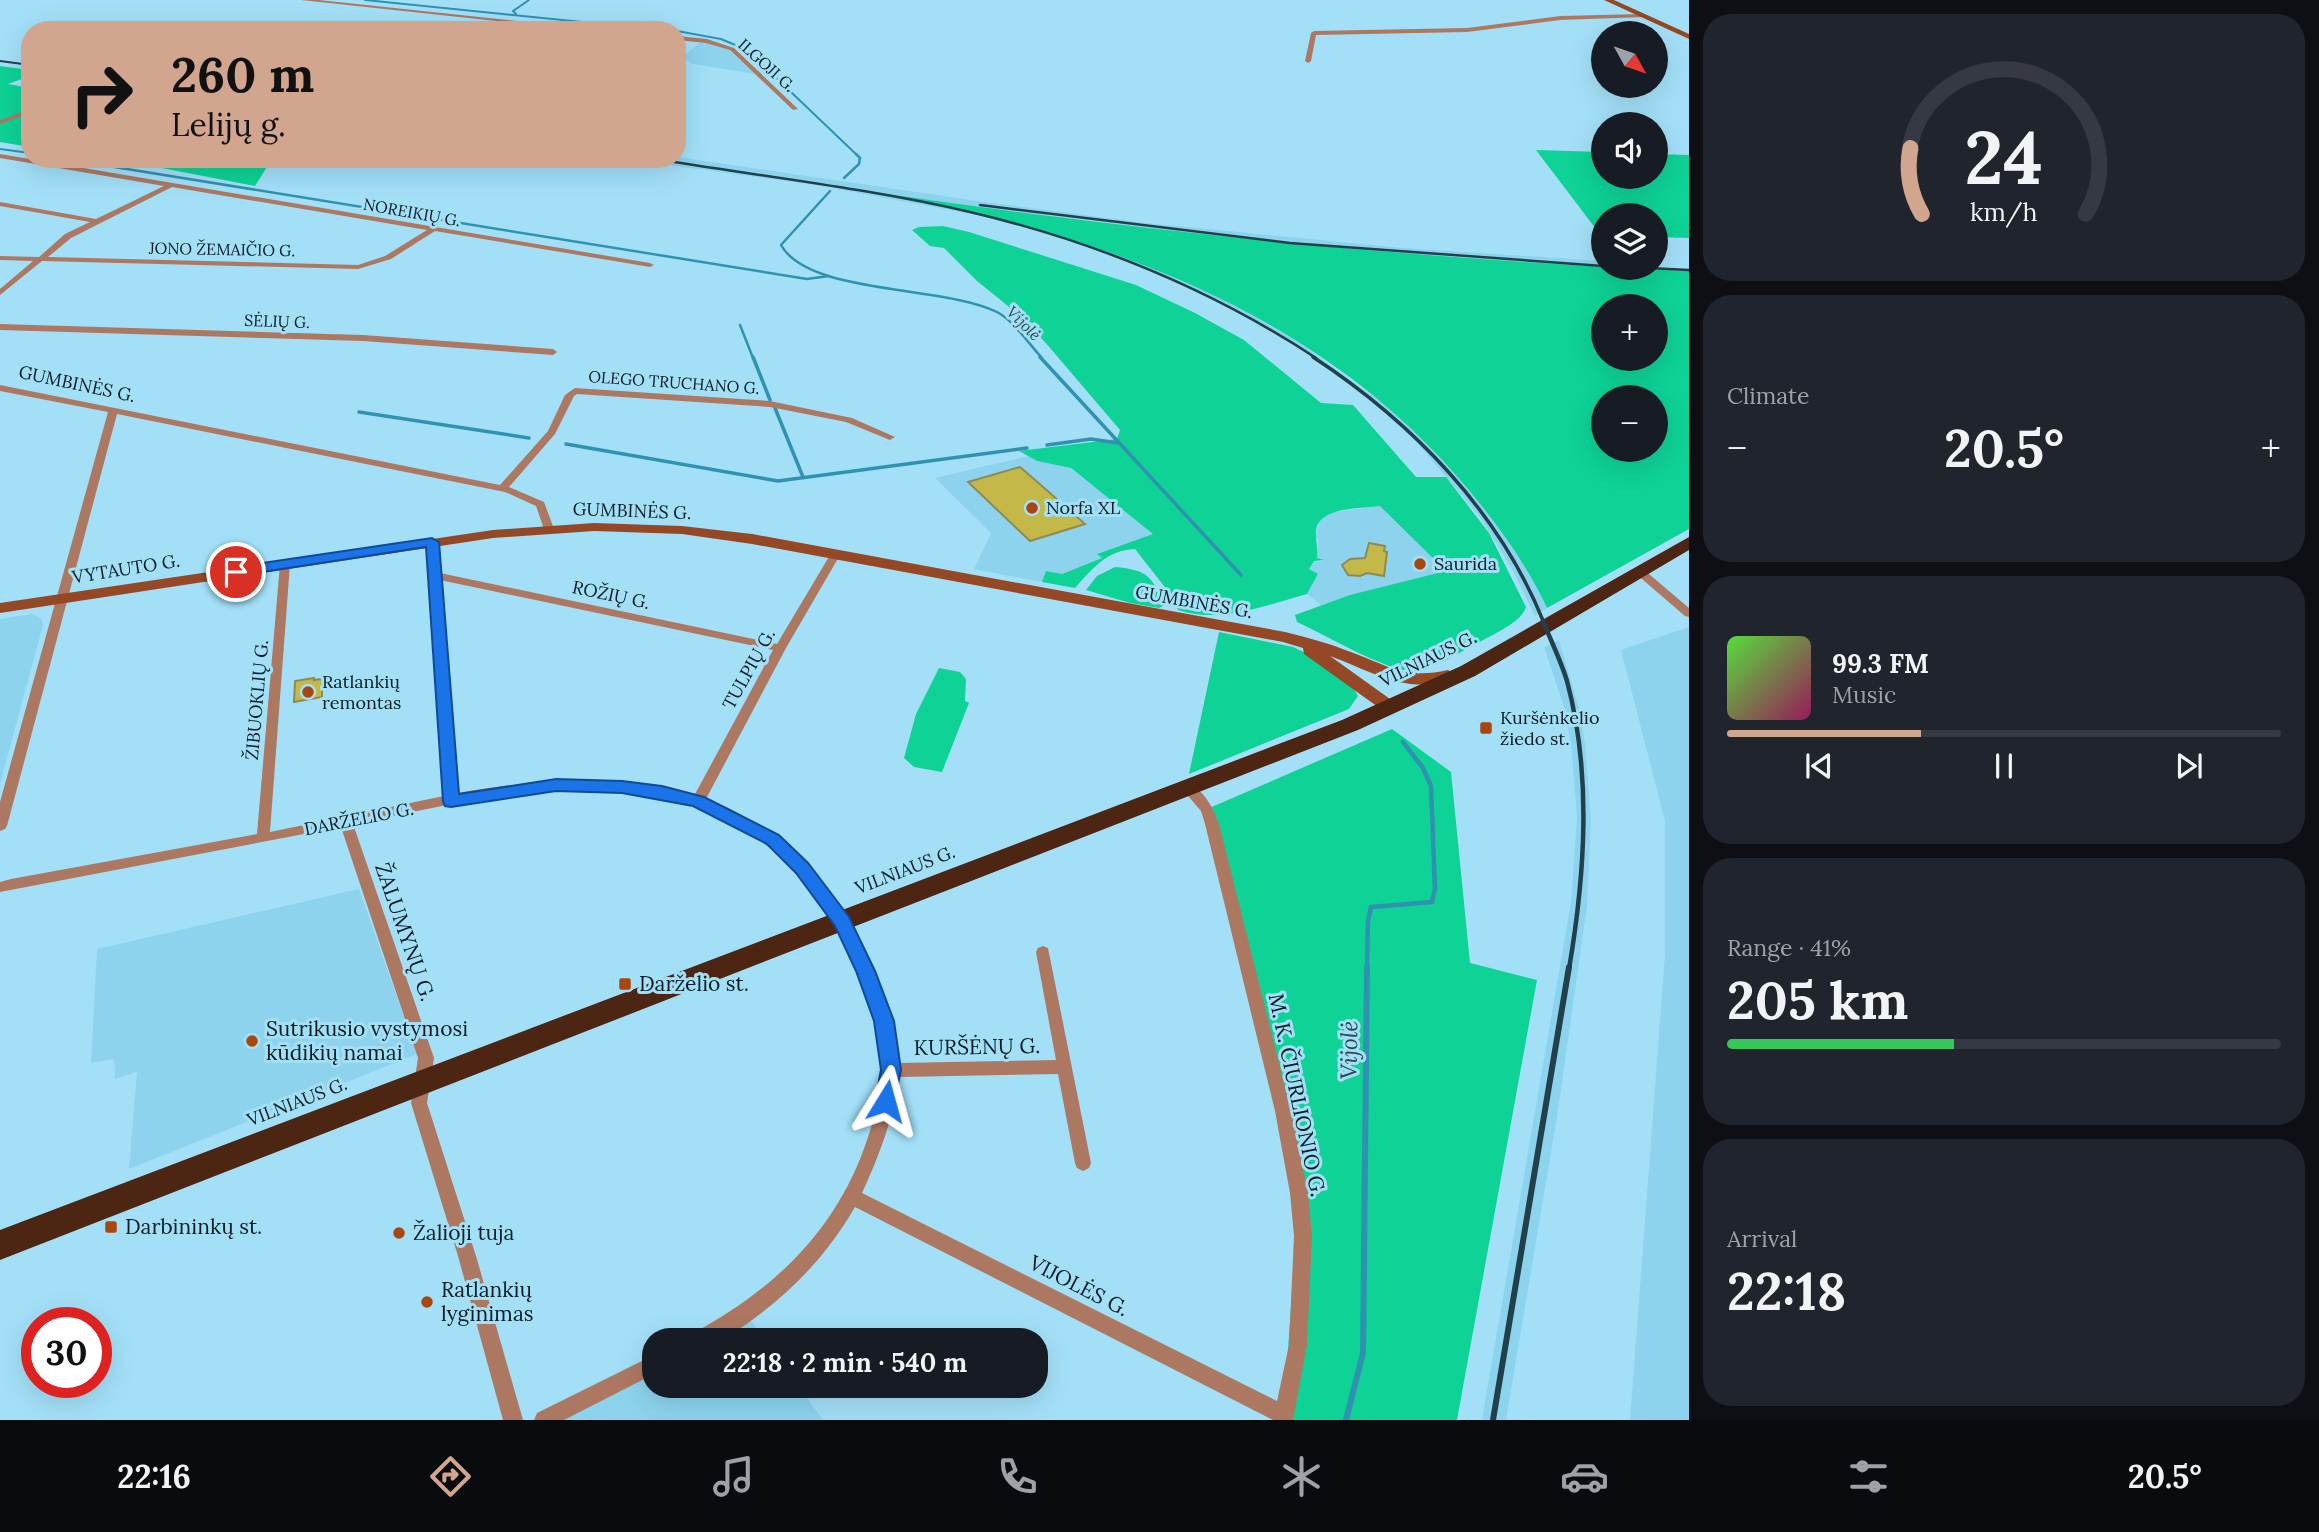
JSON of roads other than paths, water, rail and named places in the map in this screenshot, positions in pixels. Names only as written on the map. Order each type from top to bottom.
[{"type":"highway","name":"VILNIAUS G.","points":[[0,1245],[1189,789],[1391,708],[1468,671],[1689,542]]},
{"type":"main road","points":[[1608,0],[1689,37]]},
{"type":"main road","name":"GUMBINĖS G.","points":[[549,528],[627,527],[682,530],[835,555],[1285,637]]},
{"type":"main road","name":"VYTAUTO G.","points":[[0,608],[432,542],[549,528]]},
{"type":"main road","points":[[1285,637],[1316,645],[1392,678],[1408,681],[1427,682],[1468,671]]},
{"type":"main road","points":[[1285,637],[1314,653],[1391,708]]},
{"type":"street","points":[[304,0],[510,21]]},
{"type":"street","points":[[1308,61],[1314,33],[1467,30],[1560,18],[1643,16]]},
{"type":"street","name":"ILGOJI G.","points":[[686,38],[732,49],[795,109]]},
{"type":"street","points":[[0,122],[21,114]]},
{"type":"street","name":"NOREIKIŲ G.","points":[[0,156],[21,160]]},
{"type":"street","name":"NOREIKIŲ G.","points":[[70,168],[650,265]]},
{"type":"street","points":[[0,293],[68,236],[170,185]]},
{"type":"street","points":[[0,204],[96,221]]},
{"type":"street","name":"JONO ŽEMAIČIO G.","points":[[0,258],[358,267],[388,259],[432,230]]},
{"type":"street","name":"SĖLIŲ G.","points":[[0,327],[363,338],[553,352]]},
{"type":"street","name":"GUMBINĖS G.","points":[[0,388],[502,489],[529,497],[540,504],[549,528]]},
{"type":"street","name":"OLEGO TRUCHANO G.","points":[[502,489],[552,432],[570,395],[575,391],[770,404],[849,420],[890,437]]},
{"type":"street","points":[[0,826],[113,412]]},
{"type":"street","points":[[432,542],[451,801]]},
{"type":"street","name":"TULPIŲ G.","points":[[698,801],[780,648],[835,555]]},
{"type":"street","name":"ŽIBUOKLIŲ G.","points":[[263,838],[285,564]]},
{"type":"street","points":[[1639,571],[1689,614]]},
{"type":"street","name":"ROŽIŲ G.","points":[[434,575],[780,648]]},
{"type":"street","name":"DARŽELIO G.","points":[[0,887],[451,801],[556,785],[589,785],[662,792],[698,801],[773,840],[802,868],[842,922],[866,971],[884,1021],[891,1070],[877,1133],[853,1197],[833,1230],[812,1256],[776,1292],[720,1328]]},
{"type":"street","name":"M. K. ČIURLIONIO G.","points":[[1189,789],[1207,810],[1212,824],[1286,1124],[1299,1193],[1302,1280],[1298,1345],[1284,1417]]},
{"type":"street","name":"ŽALUMYNŲ G.","points":[[346,822],[426,1058],[419,1103],[513,1420]]},
{"type":"street","name":"KURŠĖNŲ G.","points":[[1043,952],[1083,1163]]},
{"type":"street","name":"KURŠĖNŲ G.","points":[[891,1070],[1064,1067]]},
{"type":"street","name":"VIJOLĖS G.","points":[[853,1197],[1284,1417]]},
{"type":"street","points":[[544,1420],[642,1370]]},
{"type":"waterway","name":"Vijolė","points":[[365,0],[572,21]]},
{"type":"waterway","points":[[516,14],[513,11],[529,0]]},
{"type":"waterway","name":"Vijolė","points":[[686,33],[721,39],[747,50],[858,156]]},
{"type":"waterway","points":[[0,149],[21,152]]},
{"type":"waterway","name":"Vijolė","points":[[844,178],[859,164],[858,156]]},
{"type":"waterway","points":[[121,168],[807,279],[829,276]]},
{"type":"waterway","name":"Vijolė","points":[[830,191],[781,245],[796,261],[819,273],[847,281],[944,297],[973,303],[997,312],[1015,327],[1042,358]]},
{"type":"waterway","points":[[740,325],[753,358]]},
{"type":"waterway","points":[[753,357],[770,400]]},
{"type":"waterway","name":"Vijolė","points":[[1040,357],[1241,575]]},
{"type":"waterway","points":[[775,408],[803,477]]},
{"type":"waterway","points":[[359,412],[529,438]]},
{"type":"waterway","points":[[1047,445],[1091,439],[1118,443]]},
{"type":"waterway","points":[[566,444],[778,481],[1027,448]]},
{"type":"waterway","name":"Vijolė","points":[[1367,969],[1371,907],[1432,902],[1435,889],[1431,786],[1423,768],[1403,742]]},
{"type":"waterway","name":"Vijolė","points":[[1346,1420],[1363,1353],[1367,967]]},
{"type":"railway","points":[[0,61],[21,64]]},
{"type":"railway","points":[[686,164],[931,204],[1061,237],[1193,289],[1235,310],[1316,358]]},
{"type":"railway","points":[[980,205],[1290,243],[1591,265]]},
{"type":"railway","points":[[1668,269],[1689,270]]},
{"type":"railway","points":[[1313,357],[1385,410],[1449,473],[1478,507],[1503,544],[1526,582],[1544,623]]},
{"type":"railway","points":[[1543,621],[1567,681],[1575,716],[1583,788],[1582,861],[1569,969]]},
{"type":"railway","points":[[1493,1420],[1569,967]]},
{"type":"place","name":"Norfa XL","points":[[1032,508]]},
{"type":"place","name":"Saurida","points":[[1420,564]]},
{"type":"place","name":"Ratlankių remontas","points":[[308,692]]},
{"type":"place","name":"Kuršėnkelio žiedo st.","points":[[1486,728]]},
{"type":"place","name":"Darželio st.","points":[[625,984]]},
{"type":"place","name":"Sutrikusio vystymosi kūdikių namai","points":[[252,1041]]},
{"type":"place","name":"Darbininkų st.","points":[[111,1227]]},
{"type":"place","name":"Žalioji tuja","points":[[399,1233]]},
{"type":"place","name":"Ratlankių lyginimas","points":[[427,1302]]}]
